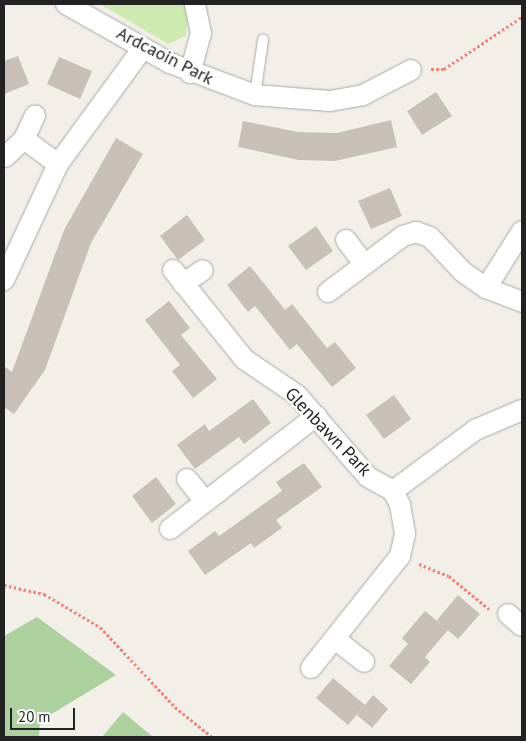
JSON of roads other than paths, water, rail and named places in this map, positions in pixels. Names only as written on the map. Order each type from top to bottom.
[{"type":"street","name":"Ardcaoin Park","points":[[66,4],[190,72],[255,95],[330,101],[364,94],[411,70]]},
{"type":"street","points":[[190,72],[200,33],[195,4]]},
{"type":"street","points":[[4,280],[58,164],[144,48]]},
{"type":"street","points":[[5,158],[24,139],[35,115]]},
{"type":"street","points":[[24,139],[58,164]]},
{"type":"street","points":[[486,288],[522,231]]},
{"type":"street","points":[[328,292],[403,236],[416,232],[430,237],[463,272],[486,288],[522,302]]},
{"type":"street","points":[[346,240],[364,264]]},
{"type":"street","name":"Glenbawn Park","points":[[203,270],[178,277],[244,359],[297,395],[368,477],[393,491]]},
{"type":"street","points":[[310,668],[400,556],[405,534],[393,491],[475,430],[522,410]]},
{"type":"street","points":[[170,529],[316,416]]},
{"type":"street","points":[[186,479],[205,501]]},
{"type":"street","points":[[335,639],[364,662]]},
{"type":"lane","points":[[255,95],[263,40]]}]
